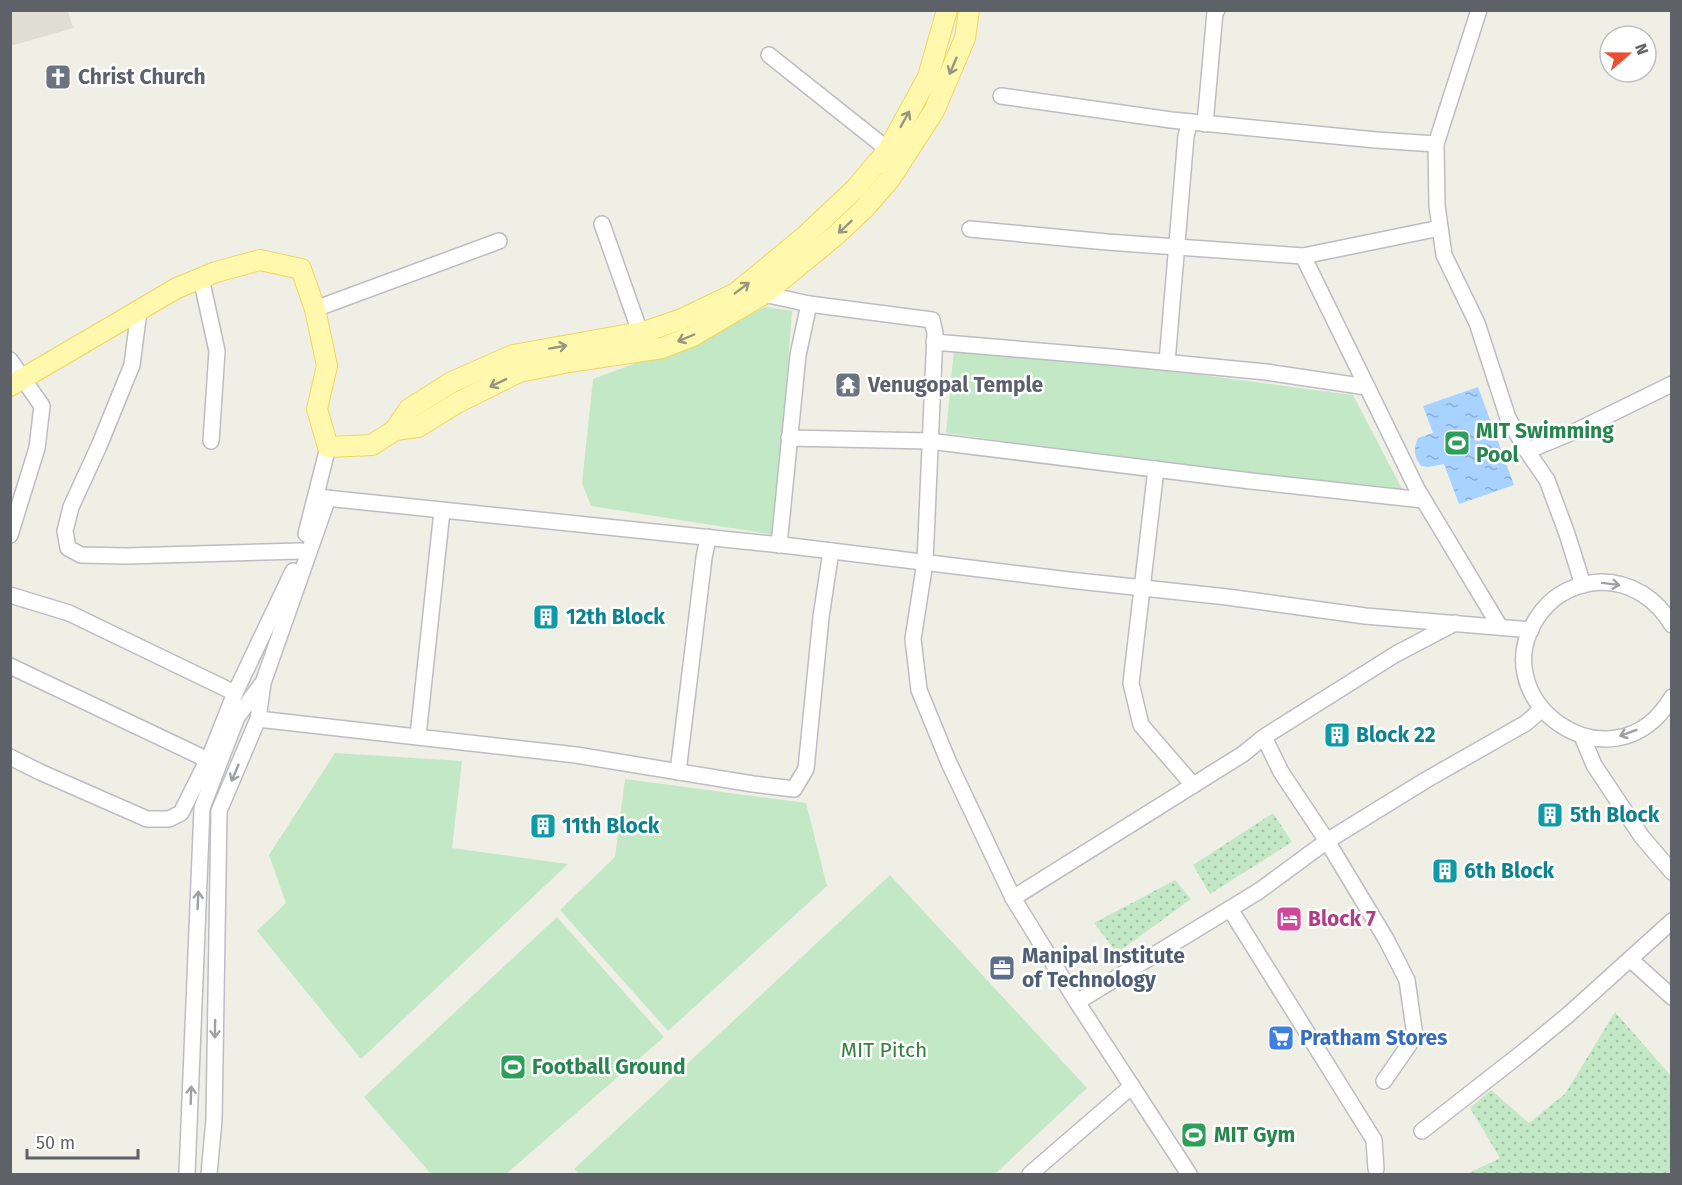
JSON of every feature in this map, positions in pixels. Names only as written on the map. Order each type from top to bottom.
[{"type":"main road","points":[[395,430],[418,427],[457,403],[519,372],[662,348],[693,336],[764,294],[836,236],[890,179],[895,155],[928,77],[947,10]]},
{"type":"main road","points":[[17,382],[177,288],[216,272],[260,260],[301,269],[315,309],[327,366],[317,409],[328,447],[372,446],[395,430],[409,410],[452,382],[513,355],[640,332],[682,319],[736,293],[804,237],[895,155],[934,111],[965,38],[969,10]]},
{"type":"street","points":[[1167,363],[1186,136],[1197,123],[1217,10]]},
{"type":"street","points":[[1479,10],[1436,144],[1437,206],[1443,255],[1477,323],[1508,418],[1546,480],[1567,534],[1583,585]]},
{"type":"street","points":[[769,55],[895,155]]},
{"type":"street","points":[[1001,96],[1197,123],[1436,144]]},
{"type":"street","points":[[602,224],[640,332]]},
{"type":"street","points":[[970,229],[1107,242],[1303,256],[1440,228]]},
{"type":"street","points":[[315,309],[499,241]]},
{"type":"street","points":[[1303,256],[1423,500],[1500,627]]},
{"type":"street","points":[[201,278],[217,351],[211,441]]},
{"type":"street","points":[[764,294],[809,304],[932,320],[935,333],[925,562],[913,639],[919,690],[949,763],[1013,898],[1077,1002],[1189,1174]]},
{"type":"street","points":[[779,545],[798,355],[809,304]]},
{"type":"street","points":[[139,311],[132,365],[71,507],[65,531],[68,548],[81,555],[115,556],[302,551]]},
{"type":"street","points":[[934,342],[1266,372],[1367,387]]},
{"type":"street","points":[[10,360],[17,382],[42,406],[37,448],[16,501],[10,535]]},
{"type":"street","points":[[1527,451],[1578,430],[1671,384]]},
{"type":"street","points":[[789,438],[929,441],[1423,500]]},
{"type":"street","points":[[209,1174],[214,1120],[219,811],[258,719],[263,683],[322,497],[328,447]]},
{"type":"street","points":[[1156,469],[1131,683],[1141,725],[1193,785]]},
{"type":"street","points":[[10,757],[147,819],[169,819],[181,813],[208,760],[235,693],[302,551],[322,497]]},
{"type":"street","points":[[322,497],[779,545],[1227,597],[1365,616],[1531,630]]},
{"type":"street","points":[[418,736],[441,511]]},
{"type":"street","points":[[678,772],[708,537]]},
{"type":"street","points":[[258,719],[576,754],[794,789],[806,770],[820,629],[831,551]]},
{"type":"street","points":[[1671,625],[1666,615],[1654,602],[1633,589],[1605,582],[1583,585],[1567,591],[1552,601],[1540,614],[1531,630],[1525,651],[1525,668],[1531,690],[1542,709],[1558,724],[1582,736],[1608,738],[1634,732],[1646,726],[1656,717],[1671,697]]},
{"type":"street","points":[[10,595],[69,613],[235,693]]},
{"type":"street","points":[[1013,898],[1243,754],[1264,737],[1396,654],[1455,623]]},
{"type":"street","points":[[10,666],[208,760]]},
{"type":"street","points":[[187,1174],[202,808],[237,717],[263,683]]},
{"type":"street","points":[[1077,1002],[1259,891],[1327,841],[1426,780],[1526,723],[1542,709]]},
{"type":"street","points":[[1582,736],[1594,765],[1642,837],[1671,872]]},
{"type":"street","points":[[1264,737],[1281,772],[1327,841],[1386,939],[1407,980],[1415,1036],[1384,1081]]},
{"type":"street","points":[[1230,909],[1374,1140],[1374,1173]]},
{"type":"street","points":[[1422,1131],[1523,1052],[1631,960],[1671,921]]},
{"type":"street","points":[[1631,960],[1671,997]]},
{"type":"street","points":[[1030,1174],[1132,1086]]},
{"type":"shaded area","points":[[11,10],[68,11],[73,28],[11,46]]},
{"type":"green space","points":[[765,307],[792,311],[775,535],[591,506],[582,483],[593,379],[707,337]]},
{"type":"green space","points":[[954,350],[1126,365],[1353,395],[1402,489],[1115,457],[946,433]]},
{"type":"green space","points":[[335,753],[462,761],[452,848],[568,864],[361,1059],[257,931],[286,903],[269,855]]},
{"type":"green space","points":[[625,779],[806,803],[827,886],[668,1031],[560,910],[615,857]]},
{"type":"green space","points":[[1273,813],[1292,842],[1210,894],[1193,865]]},
{"type":"green space","name":"MIT Pitch","points":[[890,875],[1087,1088],[995,1174],[579,1174],[574,1169]]},
{"type":"green space","points":[[1175,880],[1191,899],[1117,953],[1094,923]]},
{"type":"green space","name":"Football Ground","points":[[557,917],[664,1037],[506,1174],[431,1174],[364,1097]]},
{"type":"green space","points":[[1615,1012],[1671,1076],[1671,1174],[1467,1174],[1500,1158],[1470,1108],[1491,1090],[1529,1123],[1565,1094]]},
{"type":"water","name":"MIT Swimming Pool","points":[[1478,387],[1514,485],[1459,504],[1444,464],[1421,466],[1416,456],[1415,446],[1418,438],[1433,433],[1423,406]]},
{"type":"place","name":"Christ Church","points":[[58,77]]},
{"type":"place","name":"Venugopal Temple","points":[[848,385]]},
{"type":"place","name":"MIT Swimming Pool","points":[[1457,443]]},
{"type":"place","name":"12th Block","points":[[546,617]]},
{"type":"place","name":"Block 22","points":[[1337,735]]},
{"type":"place","name":"5th Block","points":[[1550,815]]},
{"type":"place","name":"11th Block","points":[[543,826]]},
{"type":"place","name":"6th Block","points":[[1445,871]]},
{"type":"place","name":"Block 7","points":[[1289,919]]},
{"type":"place","name":"Manipal Institute of Technology","points":[[1002,968]]},
{"type":"place","name":"Pratham Stores","points":[[1281,1038]]},
{"type":"place","name":"Football Ground","points":[[513,1067]]},
{"type":"place","name":"MIT Gym","points":[[1194,1135]]}]
